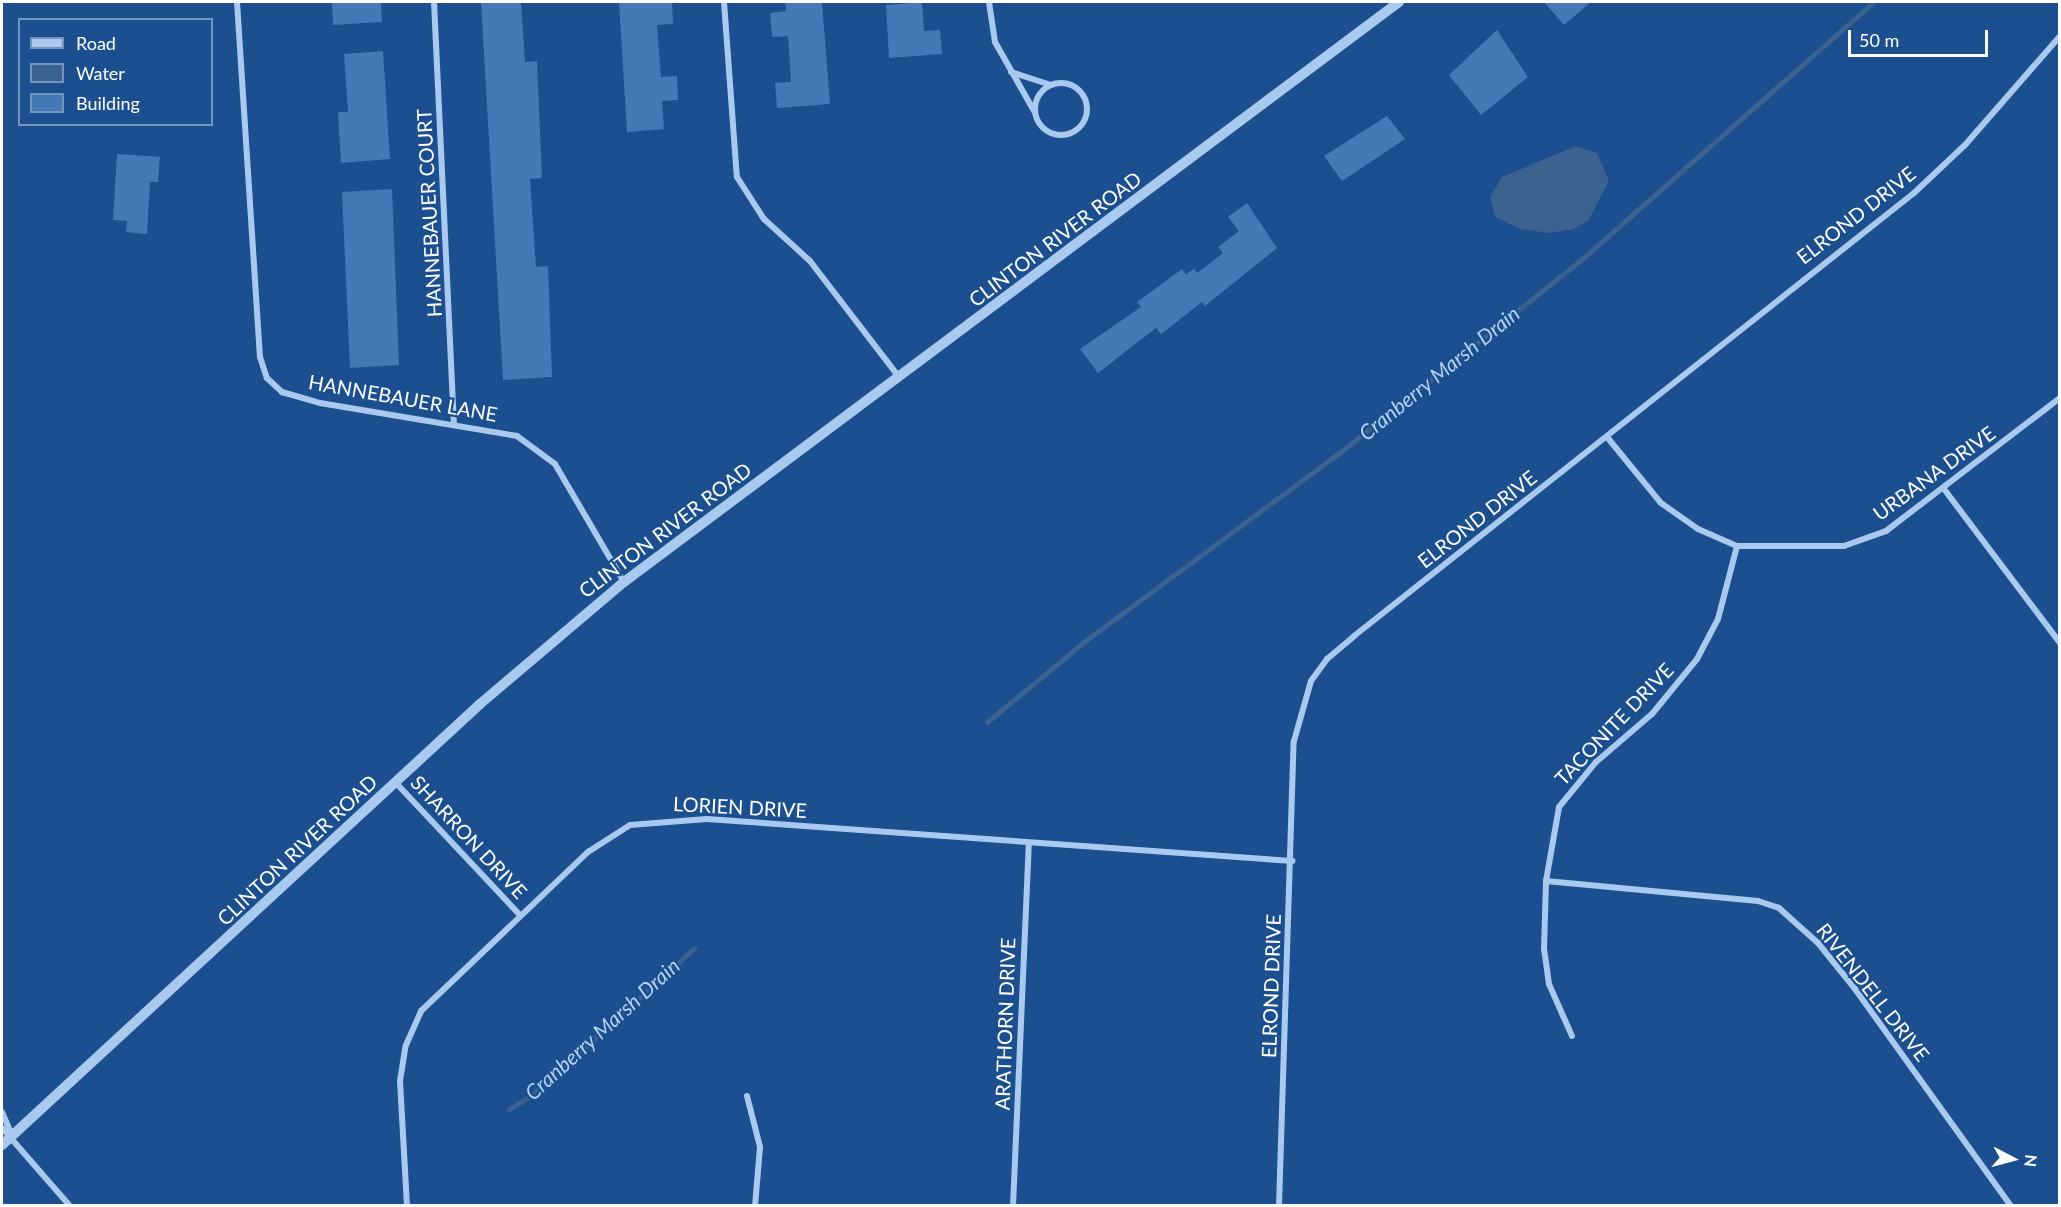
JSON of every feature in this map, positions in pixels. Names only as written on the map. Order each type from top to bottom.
[{"type":"street","name":"HANNEBAUER LANE","points":[[237,2],[262,368],[282,392],[309,400],[454,423],[517,436],[542,451],[573,489],[624,582]]},
{"type":"street","name":"HANNEBAUER COURT","points":[[434,2],[454,423]]},
{"type":"street","points":[[724,2],[737,177],[764,219],[810,261],[899,377]]},
{"type":"street","points":[[989,2],[994,42],[1010,72],[1034,111],[1042,128],[1058,135],[1082,125],[1087,108],[1081,93],[1067,83],[1051,85],[1010,72]]},
{"type":"street","name":"CLINTON RIVER ROAD","points":[[2,1145],[396,783],[624,582],[1399,2]]},
{"type":"street","name":"ELROND DRIVE","points":[[1279,1206],[1296,721],[1311,681],[1327,659],[1914,193],[1965,145],[2060,36]]},
{"type":"street","points":[[1034,111],[1038,95],[1051,85]]},
{"type":"street","name":"URBANA DRIVE","points":[[1607,437],[1641,482],[1677,517],[1737,546],[1844,546],[1868,540],[1944,489],[2060,398]]},
{"type":"street","points":[[1944,489],[2060,643]]},
{"type":"street","name":"TACONITE DRIVE","points":[[1572,1036],[1545,966],[1546,880],[1559,807],[1596,762],[1652,714],[1697,659],[1718,619],[1737,546]]},
{"type":"street","name":"SHARRON DRIVE","points":[[396,783],[519,914]]},
{"type":"street","name":"LORIEN DRIVE","points":[[407,1206],[400,1081],[411,1029],[437,992],[519,914],[609,835],[659,820],[707,819],[1029,844],[1292,861]]},
{"type":"street","name":"ARATHORN DRIVE","points":[[1013,1206],[1029,844]]},
{"type":"street","name":"RIVENDELL DRIVE","points":[[1546,880],[1758,901],[1779,908],[1818,943],[1855,989],[2011,1206]]},
{"type":"street","points":[[747,1096],[760,1147],[755,1206]]},
{"type":"street","points":[[2,1112],[12,1136]]},
{"type":"street","points":[[2,1128],[12,1136],[70,1206]]},
{"type":"water","points":[[1576,146],[1597,153],[1609,181],[1588,221],[1574,229],[1549,233],[1520,229],[1495,217],[1490,197],[1502,177]]},
{"type":"building","points":[[332,2],[381,2],[382,22],[333,25]]},
{"type":"building","points":[[481,2],[521,2],[525,62],[537,61],[542,178],[530,179],[536,267],[548,266],[552,377],[503,380]]},
{"type":"building","points":[[672,2],[673,24],[657,25],[661,77],[677,76],[678,100],[662,101],[664,129],[627,132],[619,3]]},
{"type":"building","points":[[785,2],[822,2],[830,104],[777,108],[775,83],[791,82],[788,36],[772,37],[770,13],[786,11]]},
{"type":"building","points":[[922,2],[924,31],[940,30],[942,54],[889,58],[886,5]]},
{"type":"building","points":[[1544,2],[1591,2],[1564,25]]},
{"type":"building","points":[[1497,30],[1528,77],[1481,115],[1449,75]]},
{"type":"building","points":[[383,51],[390,159],[341,163],[338,112],[348,112],[344,54]]},
{"type":"building","points":[[1387,116],[1405,139],[1342,181],[1324,156]]},
{"type":"building","points":[[117,154],[160,157],[158,182],[150,182],[147,234],[126,232],[127,221],[113,220]]},
{"type":"building","points":[[392,189],[399,365],[350,368],[342,192]]},
{"type":"building","points":[[1247,203],[1277,248],[1205,306],[1202,302],[1161,334],[1156,328],[1098,373],[1080,349],[1141,307],[1137,302],[1182,269],[1186,274],[1194,269],[1197,273],[1223,253],[1218,247],[1239,231],[1228,217]]},
{"type":"waterway","name":"Cranberry Marsh Drain","points":[[987,722],[1089,638],[1339,453],[1582,259],[1873,2]]},
{"type":"waterway","name":"Cranberry Marsh Drain","points":[[509,1109],[531,1096],[694,948]]}]
